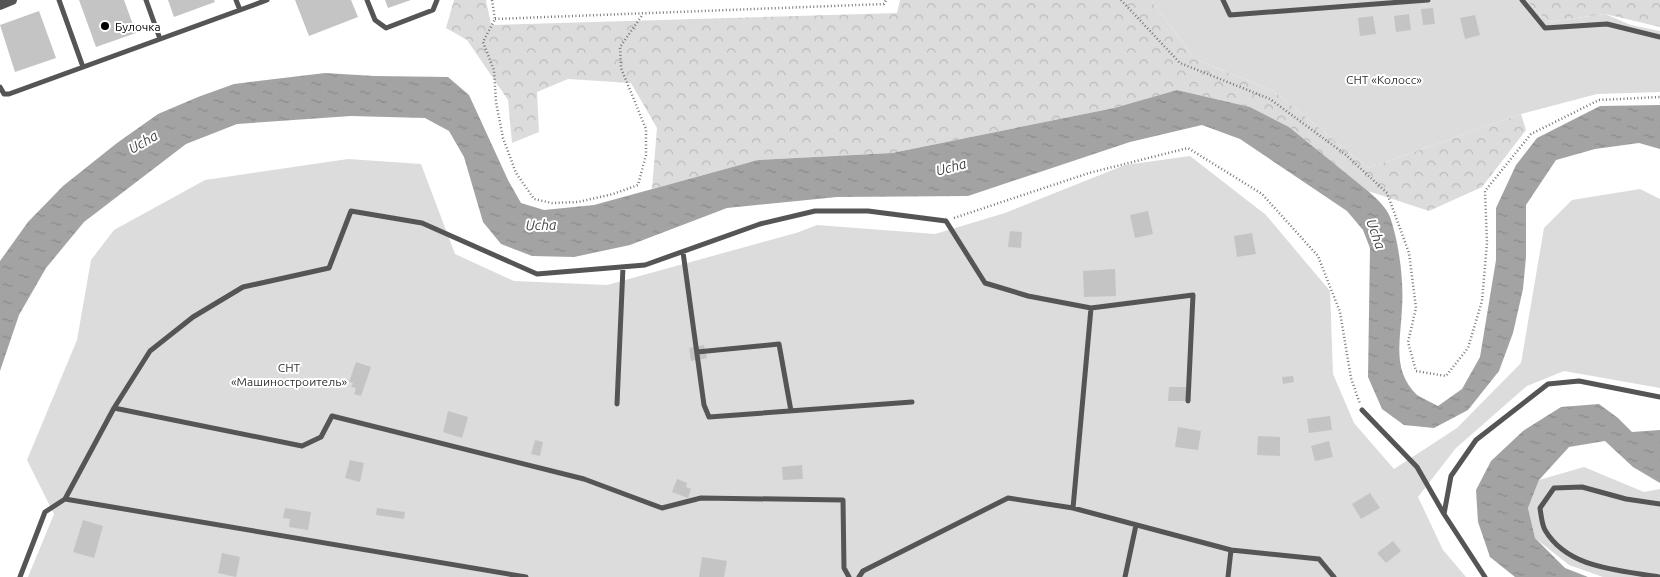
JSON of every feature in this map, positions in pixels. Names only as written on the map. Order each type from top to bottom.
[{"type":"street","points":[[0,4],[12,0]]},
{"type":"lane","points":[[59,0],[83,67]]},
{"type":"lane","points":[[146,0],[160,39]]},
{"type":"lane","points":[[236,0],[240,10]]},
{"type":"lane","points":[[0,87],[4,94],[9,94],[267,0]]},
{"type":"lane","points":[[367,0],[375,20],[386,28],[433,10],[437,0]]},
{"type":"lane","points":[[1223,0],[1230,15],[1365,2],[1428,0]]},
{"type":"lane","points":[[1522,0],[1545,28],[1607,24],[1660,37]]},
{"type":"lane","points":[[20,577],[45,512],[65,499],[114,408],[150,352],[193,317],[242,287],[329,268],[351,211],[422,223],[538,274],[645,265],[760,224],[815,211],[868,211],[946,221],[985,283],[1028,296],[1091,308],[1194,295],[1188,400]]},
{"type":"lane","points":[[683,252],[704,405],[709,417],[912,402]]},
{"type":"lane","points":[[618,404],[623,267]]},
{"type":"lane","points":[[1073,508],[1091,308]]},
{"type":"lane","points":[[697,352],[779,344],[791,411]]},
{"type":"lane","points":[[1444,514],[1451,476],[1476,440],[1548,384],[1579,381],[1660,397]]},
{"type":"lane","points":[[114,408],[302,446],[321,437],[332,416],[584,479],[662,508],[700,498],[843,500],[844,568],[849,577]]},
{"type":"lane","points":[[1362,410],[1417,467],[1444,514],[1485,577]]},
{"type":"lane","points":[[1659,577],[1596,567],[1563,551],[1545,530],[1540,508],[1554,488],[1582,487],[1626,499],[1660,504]]},
{"type":"lane","points":[[859,577],[863,571],[1008,498],[1073,508],[1231,550],[1319,559],[1334,577]]},
{"type":"lane","points":[[65,499],[526,577]]},
{"type":"lane","points":[[1125,577],[1136,525]]},
{"type":"lane","points":[[1228,577],[1231,550]]},
{"type":"path","points":[[492,0],[495,18],[483,42],[494,70],[496,102],[503,138],[516,173],[534,198],[561,203],[586,200],[638,185],[646,155],[646,129],[621,68],[620,47],[643,14]]},
{"type":"path","points":[[495,18],[884,4],[886,0]]},
{"type":"path","points":[[1121,0],[1180,63],[1270,99],[1346,155],[1387,193],[1409,253],[1416,308],[1408,342],[1416,371],[1446,376],[1468,348],[1482,301],[1487,243],[1485,191],[1531,134],[1599,100],[1660,97]]},
{"type":"path","points":[[946,221],[1089,173],[1188,148],[1262,194],[1318,256],[1340,312],[1351,378],[1362,410]]},
{"type":"green space","points":[[454,0],[486,0],[491,25],[897,13],[900,0],[1151,0],[1195,59],[1274,91],[1368,168],[1521,114],[1526,130],[1482,187],[1429,211],[1368,191],[1289,127],[1250,107],[1177,90],[1114,108],[892,153],[758,160],[652,189],[657,128],[631,83],[568,79],[537,92],[539,132],[512,143],[508,100],[467,40],[446,28]]},
{"type":"green space","name":"СНТ «Колосс»","points":[[1151,0],[1526,0],[1548,22],[1605,14],[1631,25],[1660,31],[1660,92],[1597,94],[1521,114],[1368,168],[1274,91],[1195,59]]},
{"type":"green space","points":[[1526,0],[1660,0],[1660,27],[1605,14],[1548,22]]},
{"type":"green space","name":"СНТ «Машиностроитель»","points":[[1190,156],[1266,215],[1330,291],[1333,374],[1354,423],[1394,469],[1457,428],[1521,363],[1544,228],[1572,200],[1640,189],[1660,199],[1660,388],[1564,371],[1527,386],[1456,448],[1418,497],[1443,550],[1466,577],[28,577],[54,514],[27,460],[77,340],[91,260],[114,230],[205,180],[348,159],[421,164],[455,254],[514,281],[607,285],[796,233],[817,225],[935,234],[1005,213],[1125,165]]},
{"type":"green space","points":[[1584,467],[1644,492],[1660,489],[1660,577],[1603,577],[1569,565],[1535,538],[1528,508],[1539,480]]},
{"type":"water","name":"Ucha","points":[[325,73],[448,77],[469,95],[508,180],[521,203],[544,210],[594,205],[758,160],[892,153],[1114,108],[1177,90],[1250,107],[1289,127],[1368,191],[1386,210],[1396,238],[1401,274],[1402,298],[1399,354],[1401,365],[1409,385],[1417,395],[1438,406],[1462,389],[1480,357],[1496,260],[1496,208],[1516,165],[1537,138],[1600,106],[1660,105],[1660,149],[1639,143],[1595,149],[1556,160],[1526,205],[1526,257],[1523,289],[1513,333],[1499,371],[1468,410],[1434,428],[1404,425],[1382,409],[1368,377],[1370,248],[1363,230],[1347,211],[1240,139],[1202,125],[1130,142],[968,196],[837,197],[727,208],[630,245],[574,257],[532,256],[501,244],[483,222],[464,157],[449,131],[425,118],[351,116],[237,124],[186,144],[84,222],[46,268],[19,315],[0,371],[0,261],[28,222],[63,186],[117,143],[158,114],[234,84]]},
{"type":"water","points":[[1599,404],[1618,418],[1632,432],[1660,430],[1660,483],[1633,467],[1605,441],[1569,447],[1539,480],[1528,508],[1535,538],[1565,568],[1588,577],[1515,577],[1490,557],[1478,522],[1476,490],[1491,461],[1523,431],[1561,407]]},
{"type":"building","points":[[79,0],[124,0],[136,33],[96,47]]},
{"type":"building","points":[[168,0],[214,0],[215,2],[174,17]]},
{"type":"building","points":[[295,0],[351,0],[358,17],[309,36]]},
{"type":"building","points":[[385,0],[411,0],[388,8]]},
{"type":"building","points":[[1433,8],[1435,24],[1423,25],[1421,9]]},
{"type":"building","points":[[39,11],[56,58],[15,72],[0,25]]},
{"type":"building","points":[[1409,14],[1411,30],[1396,32],[1394,16]]},
{"type":"building","points":[[1475,15],[1480,35],[1465,39],[1460,18]]},
{"type":"building","points":[[1373,16],[1376,34],[1360,36],[1358,18]]},
{"type":"building","points":[[1148,211],[1153,234],[1135,238],[1130,215]]},
{"type":"building","points":[[1010,231],[1022,232],[1021,248],[1008,247]]},
{"type":"building","points":[[1252,233],[1256,254],[1237,257],[1234,236]]},
{"type":"building","points":[[1115,269],[1116,296],[1084,297],[1083,271]]},
{"type":"building","points":[[704,345],[707,358],[691,361],[689,348]]},
{"type":"building","points":[[356,362],[371,367],[361,396],[354,394],[356,388],[351,387],[353,383],[349,382]]},
{"type":"building","points":[[1293,376],[1294,382],[1283,384],[1282,377]]},
{"type":"building","points":[[1169,387],[1186,387],[1186,401],[1168,401]]},
{"type":"building","points":[[448,411],[468,417],[462,438],[443,432]]},
{"type":"building","points":[[1330,416],[1332,430],[1309,433],[1307,419]]},
{"type":"building","points":[[1178,427],[1201,431],[1198,450],[1175,447]]},
{"type":"building","points":[[1258,436],[1280,437],[1280,456],[1257,455]]},
{"type":"building","points":[[535,440],[543,442],[540,456],[531,454]]},
{"type":"building","points":[[1329,441],[1333,457],[1315,461],[1311,446]]},
{"type":"building","points":[[350,460],[364,463],[360,482],[345,478]]},
{"type":"building","points":[[802,465],[803,479],[783,480],[782,467]]},
{"type":"building","points":[[677,479],[687,483],[686,487],[691,489],[688,498],[672,492]]},
{"type":"building","points":[[1370,493],[1380,508],[1361,519],[1352,504]]},
{"type":"building","points":[[285,508],[311,512],[308,530],[289,527],[290,519],[283,518]]},
{"type":"building","points":[[377,508],[405,512],[404,519],[376,515]]},
{"type":"building","points":[[83,520],[103,526],[94,558],[73,552]]},
{"type":"building","points":[[1393,541],[1401,551],[1386,563],[1377,553]]},
{"type":"building","points":[[222,553],[240,557],[236,577],[218,573]]},
{"type":"building","points":[[702,557],[727,561],[724,577],[699,577]]},
{"type":"place","name":"Булочка","points":[[105,26]]}]
